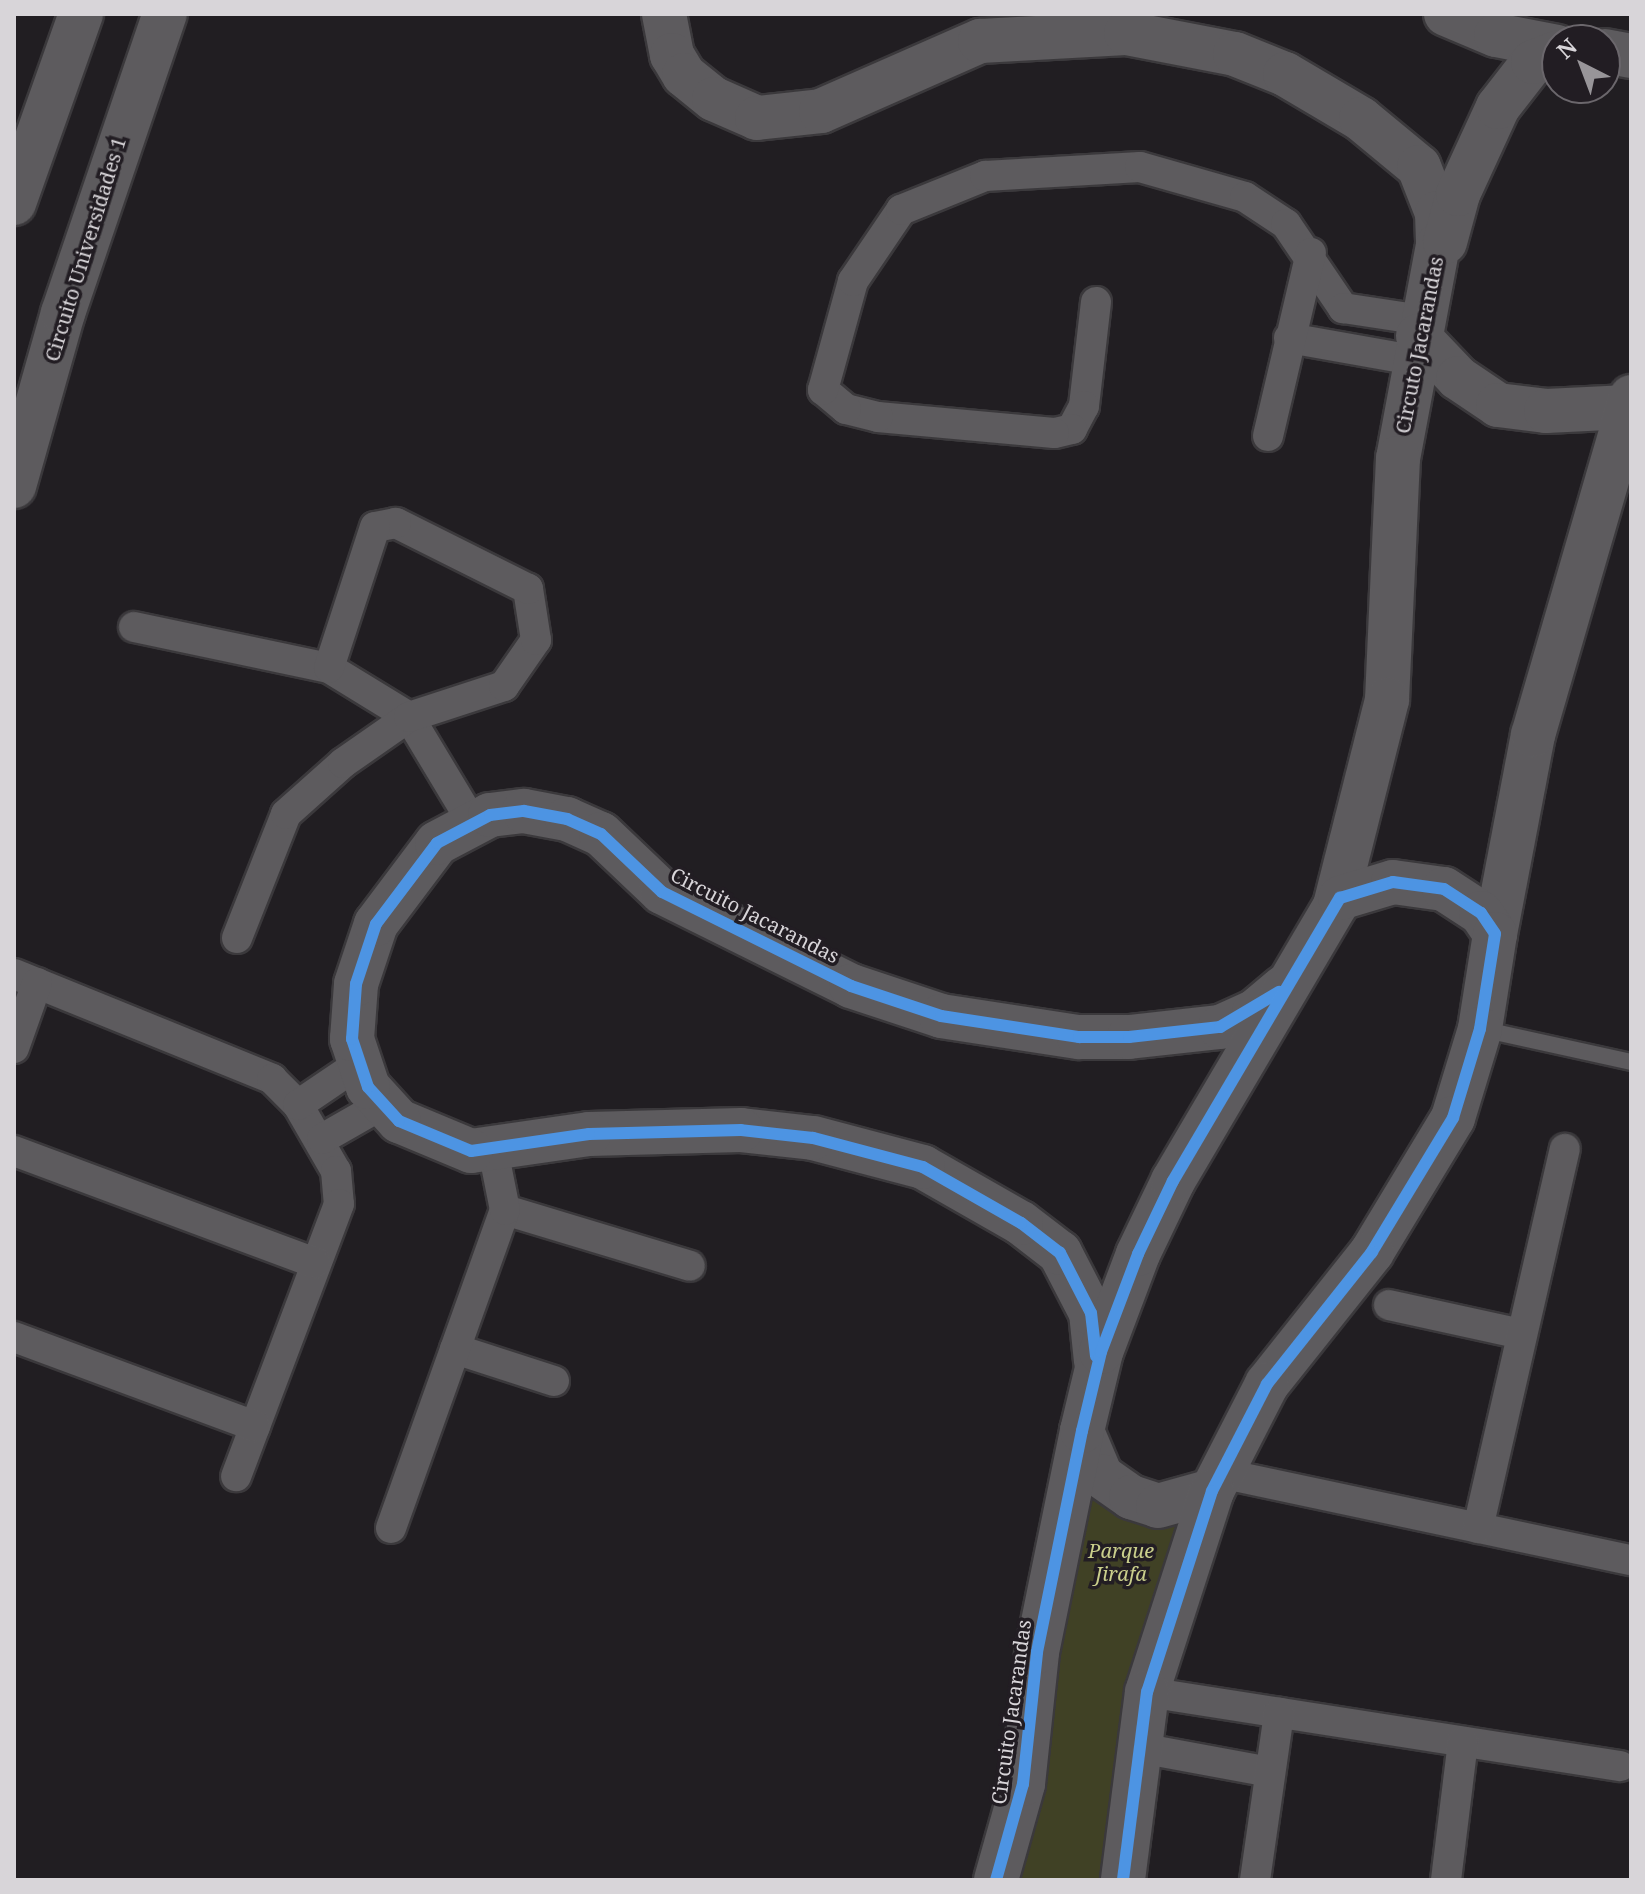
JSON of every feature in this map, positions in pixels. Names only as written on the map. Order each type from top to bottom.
[{"type":"street","points":[[14,203],[81,14]]},
{"type":"street","name":"Circuito Universidades 1","points":[[14,486],[68,298],[165,14]]},
{"type":"street","name":"Circuto Jacarandas","points":[[664,14],[672,55],[684,75],[729,107],[771,119],[821,111],[949,51],[1003,36],[1126,33],[1235,54],[1309,86],[1419,167],[1437,213],[1435,268],[1417,338],[1398,458],[1387,700],[1335,906],[1173,1181],[1138,1254],[1097,1370]]},
{"type":"street","points":[[1446,14],[1496,35],[1541,46]]},
{"type":"street","points":[[1435,268],[1458,194],[1498,107],[1533,62],[1541,58]]},
{"type":"street","points":[[1096,302],[1084,406],[1072,429],[1054,433],[878,417],[846,409],[823,390],[853,281],[901,210],[985,176],[1140,167],[1245,197],[1286,224],[1311,253],[1330,296],[1343,308],[1417,338],[1458,378],[1498,405],[1546,411],[1630,402],[1533,735],[1480,1029],[1453,1118],[1418,1181],[1372,1252],[1267,1384],[1216,1482],[1147,1692],[1123,1880]]},
{"type":"street","points":[[1268,436],[1311,253]]},
{"type":"street","points":[[1289,338],[1417,338]]},
{"type":"street","points":[[237,938],[286,814],[343,763],[409,717],[504,686],[536,640],[528,589],[396,523],[375,527],[329,668]]},
{"type":"street","points":[[134,627],[329,668],[409,717],[472,822]]},
{"type":"street","name":"Circuito Jacarandas","points":[[996,1880],[1023,1784],[1037,1652],[1097,1370],[1091,1313],[1060,1253],[1021,1223],[923,1167],[813,1138],[741,1130],[589,1134],[493,1150],[433,1140],[383,1104],[357,1065],[350,1009],[376,924],[416,863],[472,822],[524,811],[567,819],[601,834],[662,892],[851,986],[941,1016],[1079,1037],[1195,1031],[1244,1018],[1293,978]]},
{"type":"street","points":[[1335,906],[1340,898],[1393,882],[1444,889],[1481,913],[1495,934]]},
{"type":"street","points":[[14,1048],[26,978],[272,1079],[298,1105],[322,1139],[336,1171],[339,1204],[236,1476]]},
{"type":"street","points":[[298,1105],[357,1065]]},
{"type":"street","points":[[322,1139],[383,1104]]},
{"type":"street","points":[[1478,1528],[1565,1149]]},
{"type":"street","points":[[391,1528],[505,1210],[493,1150]]},
{"type":"street","points":[[14,1151],[315,1263]]},
{"type":"street","points":[[505,1210],[690,1266]]},
{"type":"street","points":[[1389,1305],[1521,1334]]},
{"type":"street","points":[[14,1337],[255,1426]]},
{"type":"street","points":[[455,1349],[554,1381]]},
{"type":"street","points":[[1082,1431],[1101,1476],[1131,1497],[1158,1506],[1216,1482],[1478,1528],[1631,1560]]},
{"type":"street","points":[[1147,1692],[1620,1766]]},
{"type":"street","points":[[1255,1880],[1279,1713]]},
{"type":"street","points":[[1446,1880],[1463,1742]]},
{"type":"street","points":[[1140,1748],[1270,1772]]},
{"type":"lane","points":[[1480,1029],[1631,1062]]},
{"type":"green space","name":"Parque Jirafa","points":[[1082,1431],[1101,1476],[1212,1491],[1118,1880],[996,1880]]},
{"type":"cycle path","points":[[1096,1356],[1091,1313],[1060,1253],[1021,1223],[923,1167],[813,1138],[741,1130],[589,1134],[471,1151],[399,1121],[368,1087],[352,1039],[356,984],[376,924],[437,843],[490,815],[524,811],[567,819],[601,834],[662,892],[851,986],[941,1016],[1079,1037],[1129,1037],[1220,1027],[1279,992]]},
{"type":"cycle path","points":[[996,1880],[1023,1784],[1037,1652],[1082,1431],[1101,1352],[1138,1254],[1173,1181],[1340,898],[1393,882],[1444,889],[1481,913],[1495,934],[1480,1029],[1453,1118],[1372,1252],[1267,1384],[1212,1491],[1147,1692],[1123,1880]]}]
